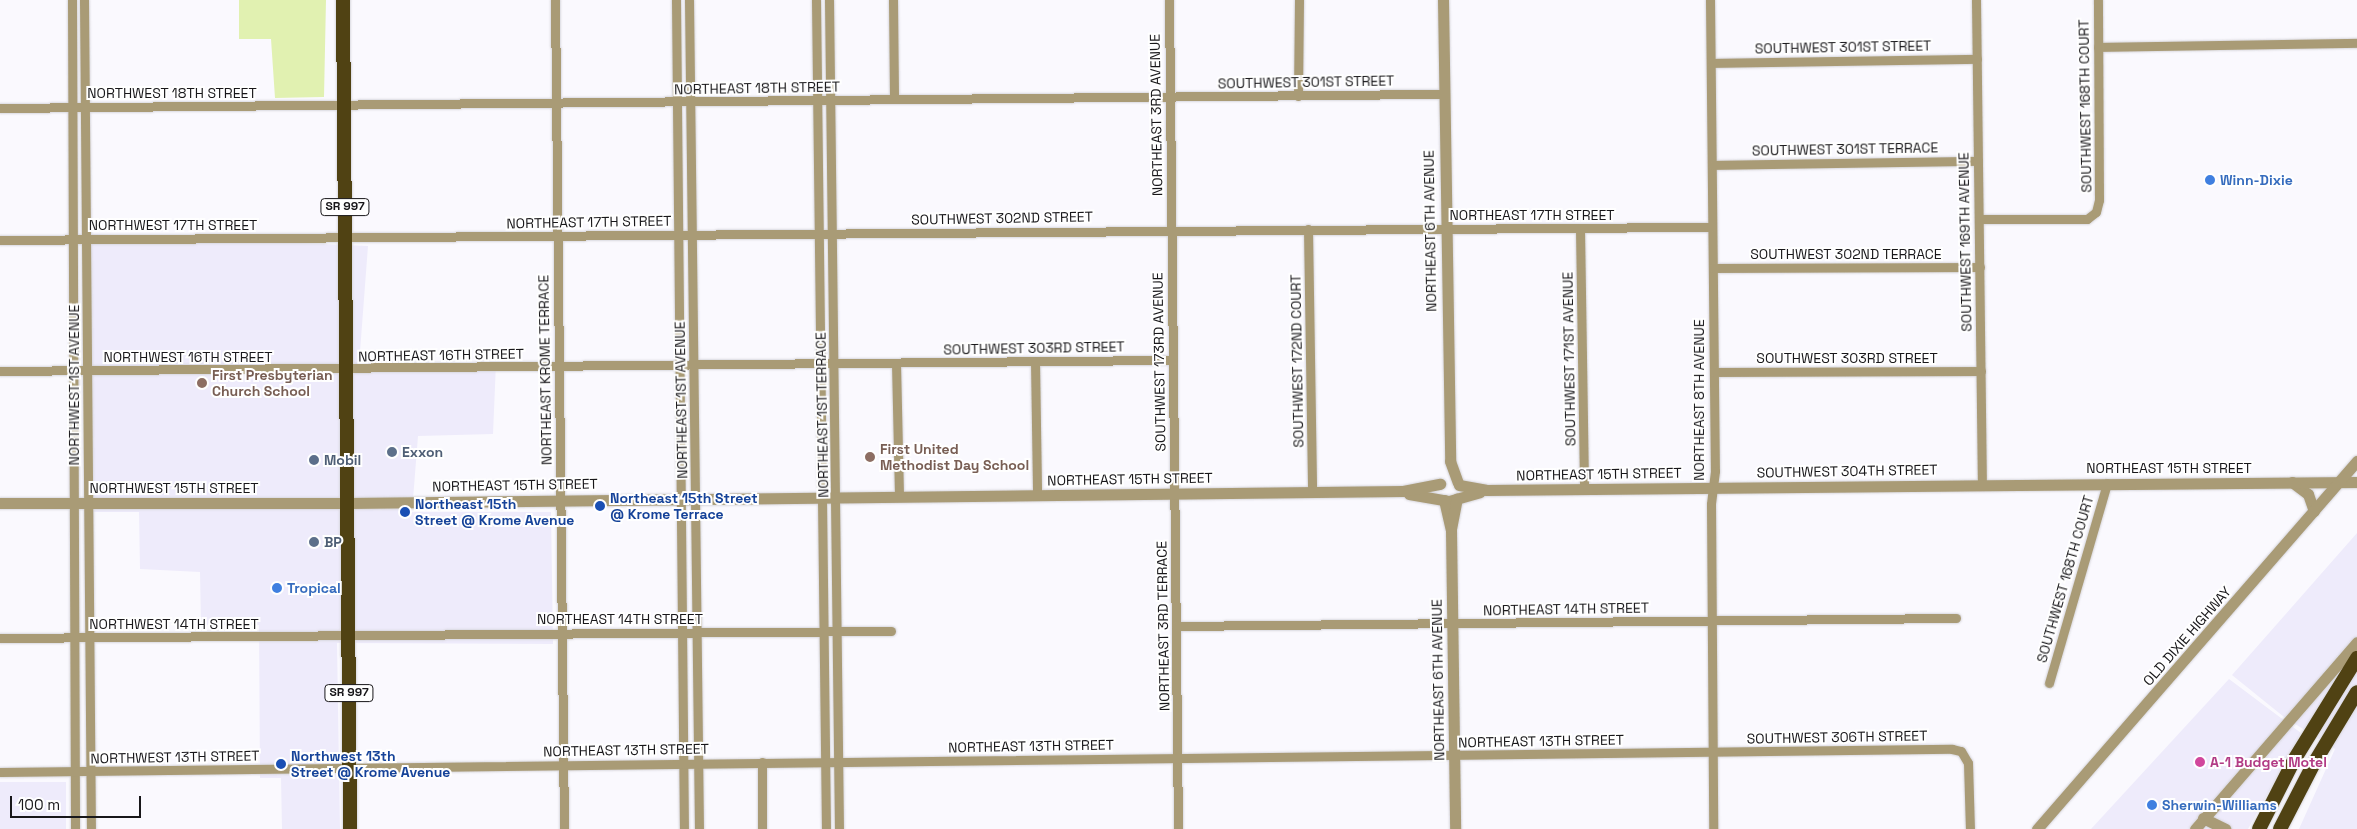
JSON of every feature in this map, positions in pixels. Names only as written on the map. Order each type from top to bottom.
[{"type":"highway","name":"SR 997","points":[[342,0],[346,239],[350,829]]},
{"type":"highway","points":[[2259,829],[2294,760],[2357,658]]},
{"type":"highway","points":[[2280,829],[2313,765],[2357,692]]},
{"type":"street","name":"NORTHWEST 1ST AVENUE","points":[[72,0],[75,829]]},
{"type":"street","name":"NORTHWEST 1ST AVENUE","points":[[84,0],[91,829]]},
{"type":"street","name":"NORTHEAST KROME TERRACE","points":[[554,0],[564,829]]},
{"type":"street","name":"NORTHEAST 1ST AVENUE","points":[[676,0],[684,829]]},
{"type":"street","name":"NORTHEAST 1ST AVENUE","points":[[689,0],[699,829]]},
{"type":"street","name":"NORTHEAST 1ST TERRACE","points":[[816,0],[826,829]]},
{"type":"street","name":"NORTHEAST 1ST TERRACE","points":[[829,0],[840,829]]},
{"type":"street","points":[[893,0],[894,99]]},
{"type":"street","name":"NORTHEAST 3RD AVENUE","points":[[1169,0],[1171,229]]},
{"type":"street","points":[[1298,96],[1299,0]]},
{"type":"street","name":"NORTHEAST 6TH AVENUE","points":[[1443,0],[1450,461],[1459,484]]},
{"type":"street","name":"NORTHEAST 8TH AVENUE","points":[[1710,0],[1714,372],[1712,488],[1713,829]]},
{"type":"street","name":"SOUTHWEST 169TH AVENUE","points":[[1976,0],[1982,484]]},
{"type":"street","name":"SOUTHWEST 168TH COURT","points":[[1979,219],[2087,218],[2096,212],[2100,200],[2098,0]]},
{"type":"street","points":[[2098,47],[2357,43]]},
{"type":"street","name":"SOUTHWEST 301ST STREET","points":[[1711,64],[1977,58]]},
{"type":"street","name":"SOUTHWEST 301ST STREET","points":[[1169,97],[1444,94]]},
{"type":"street","name":"NORTHEAST 18TH STREET","points":[[344,107],[1169,97]]},
{"type":"street","name":"NORTHWEST 18TH STREET","points":[[0,108],[72,106],[344,107]]},
{"type":"street","name":"SOUTHWEST 301ST TERRACE","points":[[1712,165],[1978,162]]},
{"type":"street","name":"NORTHEAST 17TH STREET","points":[[1171,229],[1580,229],[1712,227]]},
{"type":"street","name":"SOUTHWEST 172ND COURT","points":[[1308,228],[1312,492]]},
{"type":"street","name":"SOUTHWEST 302ND STREET","points":[[832,234],[1171,229]]},
{"type":"street","name":"SOUTHWEST 173RD AVENUE","points":[[1171,229],[1175,494]]},
{"type":"street","name":"SOUTHWEST 171ST AVENUE","points":[[1580,229],[1584,489]]},
{"type":"street","name":"NORTHEAST 17TH STREET","points":[[346,239],[678,234],[832,234]]},
{"type":"street","name":"NORTHWEST 17TH STREET","points":[[0,240],[346,239]]},
{"type":"street","name":"SOUTHWEST 302ND TERRACE","points":[[1713,268],[1980,267]]},
{"type":"street","name":"SOUTHWEST 303RD STREET","points":[[896,363],[1173,360]]},
{"type":"street","points":[[1036,361],[1037,495]]},
{"type":"street","points":[[896,363],[899,496]]},
{"type":"street","name":"NORTHEAST 16TH STREET","points":[[347,370],[896,363]]},
{"type":"street","name":"NORTHWEST 16TH STREET","points":[[0,372],[347,370]]},
{"type":"street","name":"SOUTHWEST 303RD STREET","points":[[1714,372],[1980,371]]},
{"type":"street","name":"NORTHEAST 6TH AVENUE","points":[[1442,482],[1450,461]]},
{"type":"street","name":"OLD DIXIE HIGHWAY","points":[[2037,829],[2357,461]]},
{"type":"street","points":[[1449,479],[1459,484],[1457,498],[1443,500],[1438,491],[1442,482],[1449,479]]},
{"type":"street","name":"NORTHEAST 15TH STREET","points":[[348,503],[1403,491],[1442,482]]},
{"type":"street","points":[[2292,482],[2308,494],[2314,511]]},
{"type":"street","name":"NORTHEAST 15TH STREET","points":[[1982,484],[2357,482]]},
{"type":"street","name":"SOUTHWEST 168TH COURT","points":[[2049,683],[2107,483]]},
{"type":"street","name":"NORTHEAST 15TH STREET","points":[[1459,484],[1486,490],[1712,488]]},
{"type":"street","name":"SOUTHWEST 304TH STREET","points":[[1712,488],[1982,484]]},
{"type":"street","name":"NORTHEAST 15TH STREET","points":[[1457,498],[1486,490]]},
{"type":"street","name":"NORTHEAST 15TH STREET","points":[[1403,491],[1443,500]]},
{"type":"street","name":"NORTHEAST 3RD TERRACE","points":[[1175,494],[1178,758]]},
{"type":"street","name":"NORTHEAST 6TH AVENUE","points":[[1455,829],[1451,530],[1457,498]]},
{"type":"street","name":"NORTHEAST 6TH AVENUE","points":[[1443,500],[1451,530]]},
{"type":"street","name":"NORTHWEST 15TH STREET","points":[[0,503],[348,503]]},
{"type":"street","name":"NORTHEAST 14TH STREET","points":[[1176,626],[1956,618]]},
{"type":"street","name":"NORTHEAST 14TH STREET","points":[[348,636],[891,631]]},
{"type":"street","name":"NORTHWEST 14TH STREET","points":[[0,638],[348,636]]},
{"type":"street","points":[[2194,829],[2357,642]]},
{"type":"street","name":"SOUTHWEST 306TH STREET","points":[[1712,752],[1961,751],[1969,771],[1970,829]]},
{"type":"street","name":"NORTHEAST 13TH STREET","points":[[350,767],[1712,752]]},
{"type":"street","points":[[1178,758],[1178,829]]},
{"type":"street","points":[[762,762],[762,829]]},
{"type":"street","name":"NORTHWEST 13TH STREET","points":[[0,772],[350,767]]},
{"type":"street","points":[[2203,818],[2226,829]]},
{"type":"shaded area","points":[[90,234],[368,246],[359,365],[496,363],[493,434],[418,436],[412,512],[551,512],[553,644],[337,643],[340,829],[282,829],[281,778],[260,778],[259,625],[201,625],[200,572],[140,569],[139,512],[93,512]]},
{"type":"shaded area","points":[[2357,533],[2357,829],[2299,829],[2335,749],[2284,717],[2232,675]]},
{"type":"shaded area","points":[[2229,679],[2301,733],[2248,829],[2091,829]]},
{"type":"shaded area","points":[[0,782],[66,782],[66,829],[0,829]]},
{"type":"green space","points":[[239,0],[326,0],[324,97],[275,98],[271,39],[239,39]]},
{"type":"place","name":"Winn-Dixie","points":[[2210,180]]},
{"type":"place","name":"First Presbyterian Church School","points":[[202,383]]},
{"type":"place","name":"Exxon","points":[[392,452]]},
{"type":"place","name":"First United Methodist Day School","points":[[870,457]]},
{"type":"place","name":"Mobil","points":[[314,460]]},
{"type":"place","name":"Northeast 15th Street @ Krome Terrace","points":[[600,506]]},
{"type":"place","name":"Northeast 15th Street @ Krome Avenue","points":[[405,512]]},
{"type":"place","name":"BP","points":[[314,542]]},
{"type":"place","name":"Tropical","points":[[277,588]]},
{"type":"place","name":"A-1 Budget Motel","points":[[2200,762]]},
{"type":"place","name":"Northwest 13th Street @ Krome Avenue","points":[[281,764]]},
{"type":"place","name":"Sherwin-Williams","points":[[2152,805]]}]
